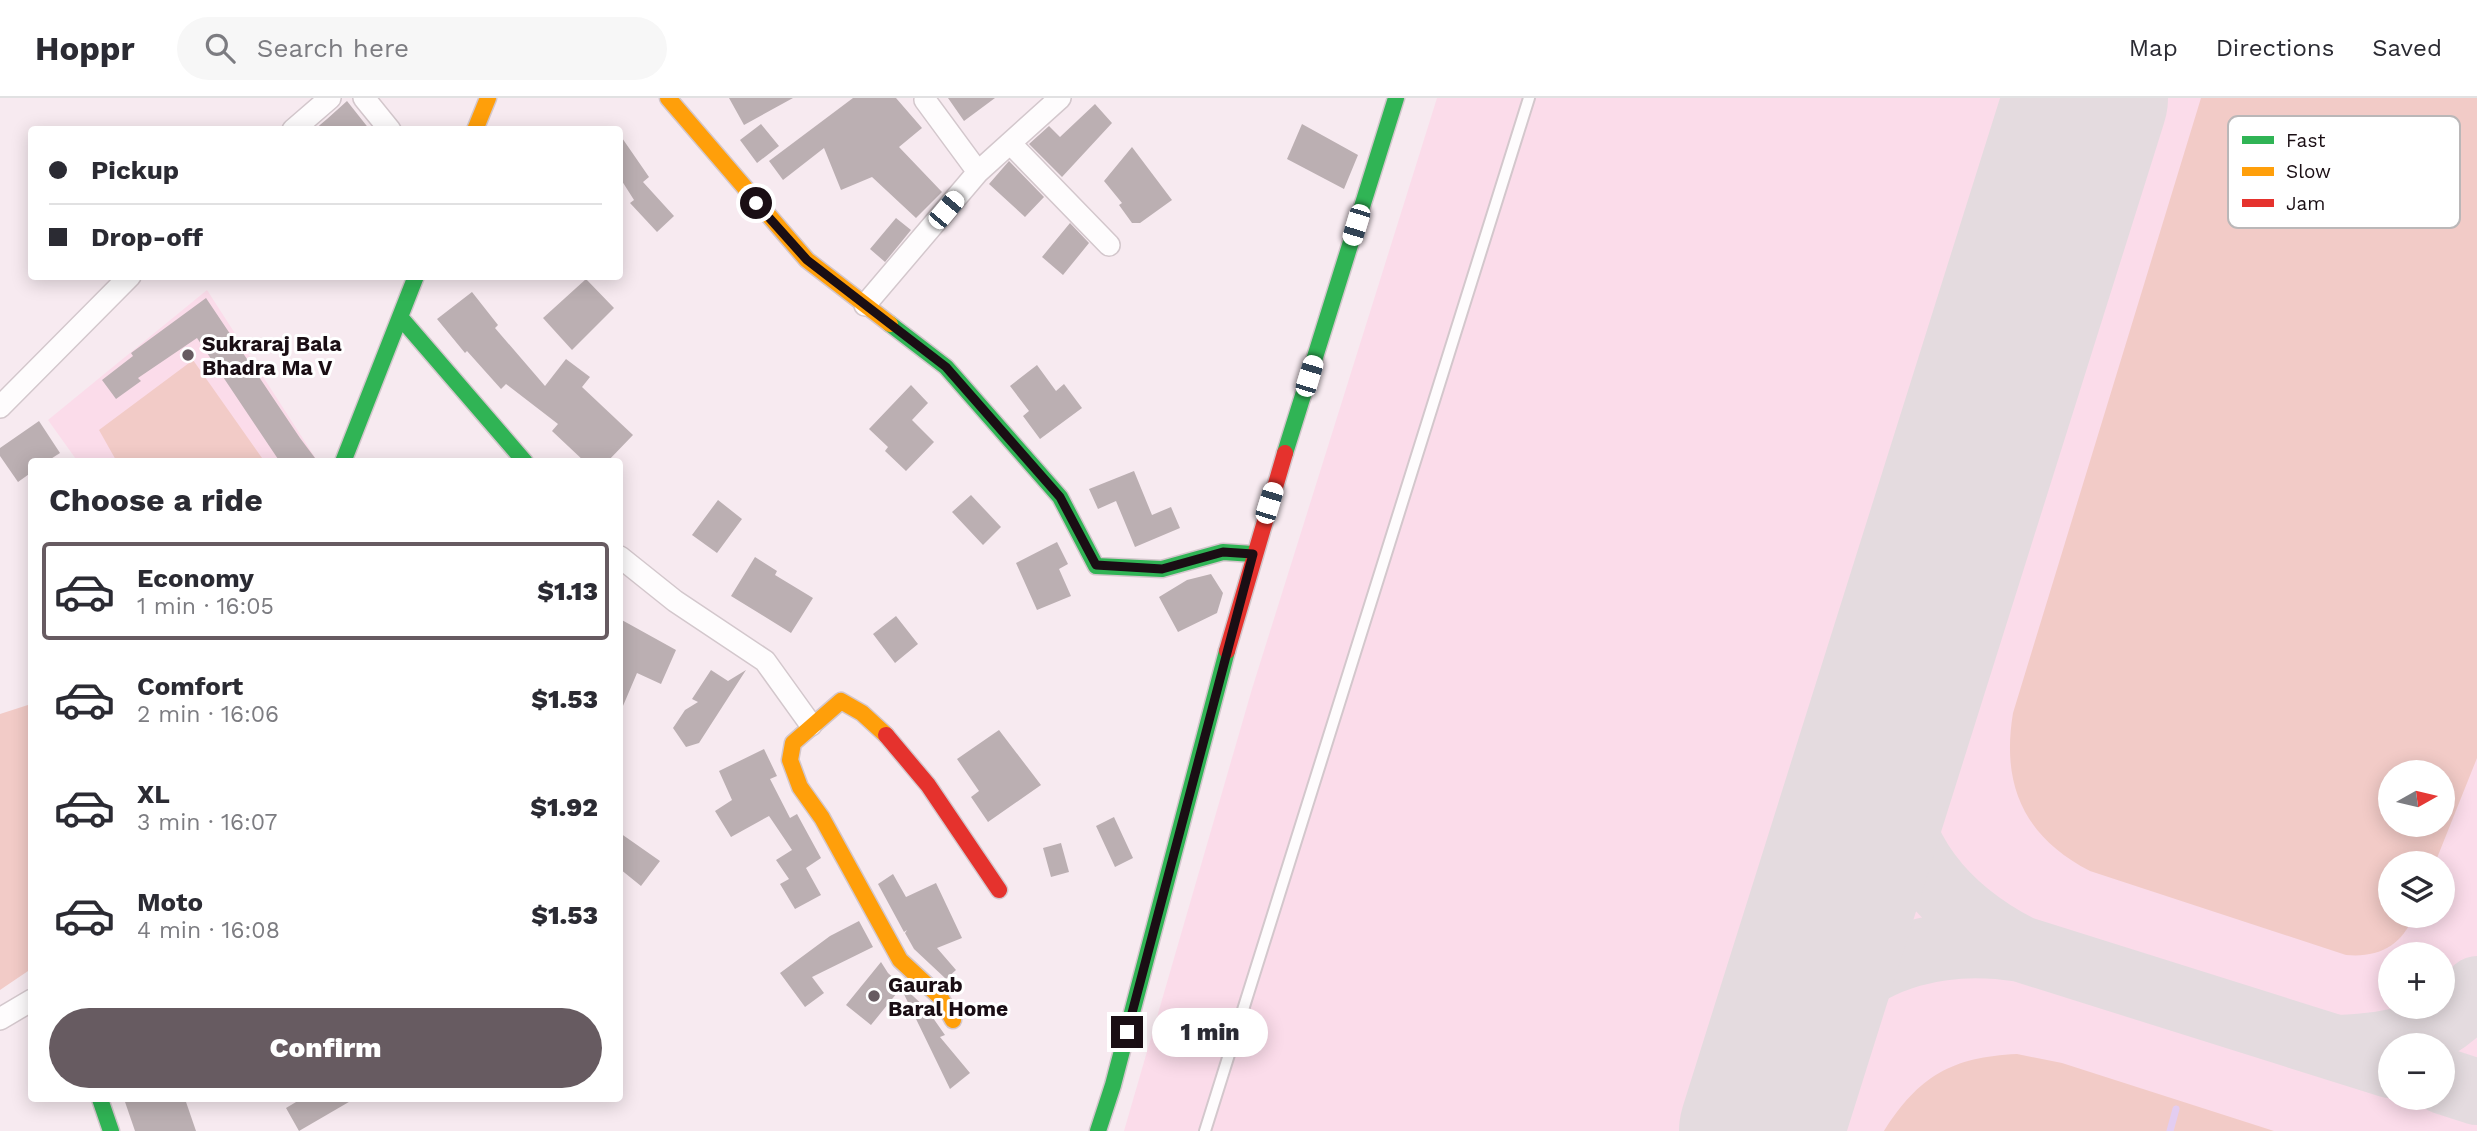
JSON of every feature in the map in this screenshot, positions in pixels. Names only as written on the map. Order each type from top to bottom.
[{"type":"street","points":[[298,126],[330,98]]},
{"type":"street","points":[[364,98],[387,126]]},
{"type":"street","points":[[477,126],[488,98]]},
{"type":"street","points":[[668,98],[807,260],[946,367],[1060,497],[1096,565],[1162,569],[1223,552],[1253,554]]},
{"type":"street","points":[[865,305],[978,172],[1060,98]]},
{"type":"street","points":[[1098,1131],[1113,1085],[1253,554],[1396,98]]},
{"type":"street","points":[[925,99],[978,172]]},
{"type":"street","points":[[1010,143],[1109,245]]},
{"type":"street","points":[[0,407],[126,280]]},
{"type":"street","points":[[345,458],[414,280]]},
{"type":"street","points":[[400,317],[522,458]]},
{"type":"street","points":[[623,565],[765,661],[811,725]]},
{"type":"street","points":[[953,1020],[940,998],[900,960],[822,818],[800,787],[790,760],[793,743],[841,701],[859,708],[880,729],[964,832],[999,890]]},
{"type":"street","points":[[0,1019],[28,1002]]},
{"type":"street","points":[[101,1102],[111,1131]]},
{"type":"lane","points":[[1205,1131],[1529,98]]},
{"type":"shaded area","points":[[1437,98],[2477,98],[2477,1131],[1124,1131],[1252,689]]},
{"type":"shaded area","points":[[2201,98],[2477,98],[2477,758],[2455,813],[2455,760],[2378,760],[2378,837],[2445,837],[2440,851],[2378,851],[2378,928],[2408,928],[2403,935],[2396,942],[2378,942],[2378,952],[2346,955],[2090,871],[2048,842],[2033,825],[2022,806],[2011,763],[2013,713]]},
{"type":"shaded area","name":"Sukraraj Bala Bhadra Ma V","points":[[207,290],[315,458],[75,458],[48,420]]},
{"type":"shaded area","points":[[193,360],[262,458],[115,458],[99,430]]},
{"type":"shaded area","points":[[28,705],[28,971],[0,990],[0,714]]},
{"type":"shaded area","points":[[2017,1054],[2062,1063],[2274,1131],[1884,1131],[1910,1096],[1939,1073],[1974,1060]]},
{"type":"building","points":[[729,98],[793,98],[744,125]]},
{"type":"building","points":[[853,98],[896,98],[922,128],[899,147],[942,192],[916,218],[872,177],[841,190],[824,148],[783,180],[769,161]]},
{"type":"building","points":[[948,98],[995,98],[964,121]]},
{"type":"building","points":[[347,101],[367,126],[319,126]]},
{"type":"building","points":[[1095,104],[1112,123],[1062,177],[1029,144],[1049,126],[1060,137]]},
{"type":"building","points":[[761,124],[779,146],[757,163],[740,140]]},
{"type":"building","points":[[1302,124],[1358,155],[1344,189],[1287,159]]},
{"type":"building","points":[[623,139],[649,177],[643,182],[674,216],[657,232],[630,203],[634,200],[623,183]]},
{"type":"building","points":[[1132,147],[1172,200],[1140,223],[1132,223],[1119,205],[1122,203],[1104,181]]},
{"type":"building","points":[[1009,161],[1044,197],[1025,217],[989,184]]},
{"type":"building","points":[[896,218],[911,230],[885,262],[870,249]]},
{"type":"building","points":[[1070,223],[1089,243],[1063,275],[1042,257]]},
{"type":"building","points":[[585,280],[614,308],[572,350],[543,318]]},
{"type":"building","points":[[472,292],[498,325],[495,328],[545,386],[566,359],[590,377],[582,387],[633,435],[611,458],[581,458],[552,431],[558,424],[506,384],[501,389],[467,351],[465,353],[437,319]]},
{"type":"building","points":[[206,298],[315,458],[277,458],[197,338],[138,378],[141,381],[116,399],[102,380],[133,356],[131,353]]},
{"type":"building","points":[[1037,365],[1056,391],[1064,384],[1082,408],[1040,439],[1023,416],[1029,411],[1010,386]]},
{"type":"building","points":[[911,385],[928,403],[912,420],[934,442],[906,471],[885,451],[888,447],[869,429]]},
{"type":"building","points":[[39,421],[60,453],[52,458],[28,458],[28,475],[18,482],[0,456],[0,448]]},
{"type":"building","points":[[1134,471],[1152,515],[1171,507],[1180,528],[1135,547],[1116,501],[1098,509],[1089,489]]},
{"type":"building","points":[[971,495],[1001,527],[983,545],[952,512]]},
{"type":"building","points":[[718,500],[742,519],[717,553],[692,535]]},
{"type":"building","points":[[1057,542],[1068,564],[1059,569],[1071,596],[1037,610],[1016,563]]},
{"type":"building","points":[[755,557],[777,571],[775,575],[813,598],[791,633],[731,596]]},
{"type":"building","points":[[1211,574],[1223,593],[1217,613],[1178,632],[1159,597],[1187,580]]},
{"type":"building","points":[[896,616],[918,644],[895,663],[873,634]]},
{"type":"building","points":[[623,621],[676,650],[661,684],[637,673],[623,706]]},
{"type":"building","points":[[711,670],[728,681],[746,670],[699,743],[686,747],[673,728],[685,710],[698,702],[692,699]]},
{"type":"building","points":[[999,730],[1041,785],[988,822],[971,797],[979,791],[957,759]]},
{"type":"building","points":[[764,749],[777,776],[770,779],[790,818],[797,814],[821,858],[806,868],[821,895],[795,909],[780,884],[789,879],[776,860],[792,850],[769,816],[731,837],[715,811],[732,800],[719,771]]},
{"type":"building","points":[[1114,817],[1133,858],[1115,867],[1096,826]]},
{"type":"building","points":[[623,835],[660,861],[641,886],[623,871]]},
{"type":"building","points":[[1061,843],[1069,872],[1051,877],[1043,848]]},
{"type":"building","points":[[893,874],[906,897],[936,883],[962,938],[937,948],[956,970],[946,979],[914,949],[905,933],[907,930],[904,932],[878,884]]},
{"type":"building","points":[[859,921],[873,947],[812,977],[824,993],[805,1007],[780,973],[830,936]]},
{"type":"building","points":[[881,962],[888,973],[926,1008],[945,1035],[940,1037],[970,1073],[950,1089],[901,988],[871,1025],[846,1005]]},
{"type":"building","points":[[125,1102],[186,1102],[196,1131],[135,1131]]},
{"type":"building","points":[[296,1102],[349,1102],[299,1131],[286,1108]]},
{"type":"waterway","points":[[2170,1131],[2176,1109]]},
{"type":"taxiway","points":[[1897,698],[1891,772],[1895,802],[1916,855],[1931,878],[1971,918],[2021,949]]},
{"type":"taxiway","points":[[1778,1076],[1820,1013],[1862,976],[1911,954],[1965,946],[2021,949],[2378,1061]]},
{"type":"taxiway","points":[[2338,1048],[2378,1045],[2432,1029],[2463,1006],[2477,989]]},
{"type":"taxiway","points":[[2455,1085],[2477,1092]]},
{"type":"runway","points":[[1761,1131],[2086,98]]},
{"type":"traffic: fast","points":[[1285,453],[1396,98]]},
{"type":"traffic: fast","points":[[345,458],[414,280]]},
{"type":"traffic: fast","points":[[400,317],[522,458]]},
{"type":"traffic: fast","points":[[890,324],[946,367],[1060,497],[1096,566],[1162,569],[1223,552],[1253,554]]},
{"type":"traffic: fast","points":[[1098,1131],[1113,1085],[1227,651]]},
{"type":"traffic: fast","points":[[101,1102],[111,1131]]},
{"type":"traffic: slow","points":[[477,126],[488,98]]},
{"type":"traffic: slow","points":[[668,98],[807,260],[890,324]]},
{"type":"traffic: slow","points":[[886,735],[862,713],[841,701],[793,743],[790,760],[800,787],[822,818],[900,960],[940,997],[953,1020]]},
{"type":"traffic: jam","points":[[1227,651],[1285,453]]},
{"type":"traffic: jam","points":[[886,735],[928,785],[999,890]]},
{"type":"place","name":"Sukraraj Bala Bhadra Ma V","points":[[188,355]]},
{"type":"place","name":"Gaurab Baral Home","points":[[874,996]]},
{"type":"route","points":[[756,203],[807,260],[946,367],[1060,497],[1096,565],[1162,569],[1223,552],[1253,554],[1127,1032]]}]
